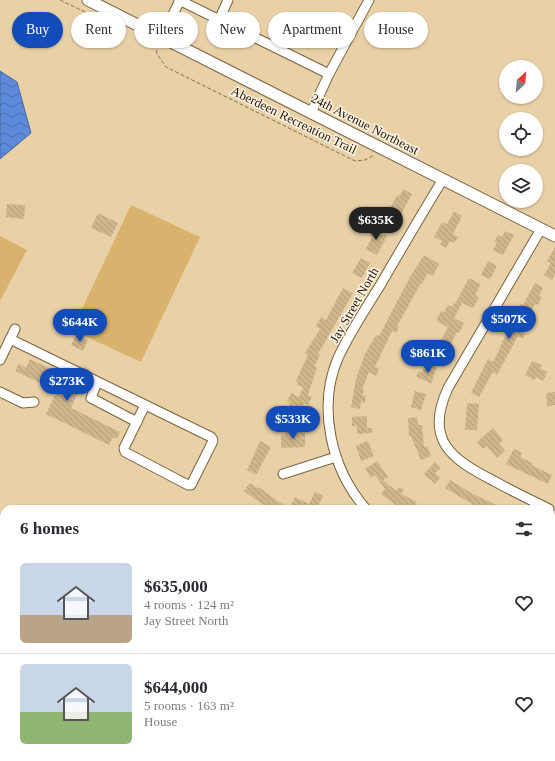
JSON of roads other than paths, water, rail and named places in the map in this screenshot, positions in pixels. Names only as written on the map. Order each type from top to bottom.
[{"type":"main road","name":"24th Avenue Northeast","points":[[88,0],[134,26]]},
{"type":"main road","name":"24th Avenue Northeast","points":[[176,48],[311,113],[555,236]]},
{"type":"street","points":[[174,12],[180,0],[206,13]]},
{"type":"street","points":[[223,12],[228,0]]},
{"type":"street","points":[[311,113],[329,74],[369,0]]},
{"type":"street","points":[[260,40],[329,74]]},
{"type":"street","name":"Jay Street North","points":[[363,505],[343,475],[336,457],[330,431],[328,403],[330,386],[338,359],[443,179]]},
{"type":"street","points":[[540,505],[472,470],[458,461],[447,450],[438,417],[441,402],[448,388],[541,229]]},
{"type":"street","points":[[0,360],[15,329]]},
{"type":"street","points":[[10,339],[145,405],[213,440],[192,485],[188,485],[125,452],[124,448],[145,405]]},
{"type":"street","points":[[97,382],[91,398],[137,422]]},
{"type":"street","points":[[0,392],[23,403],[34,402]]},
{"type":"street","points":[[283,474],[336,457]]},
{"type":"water","points":[[0,71],[17,82],[31,133],[0,159]]}]
